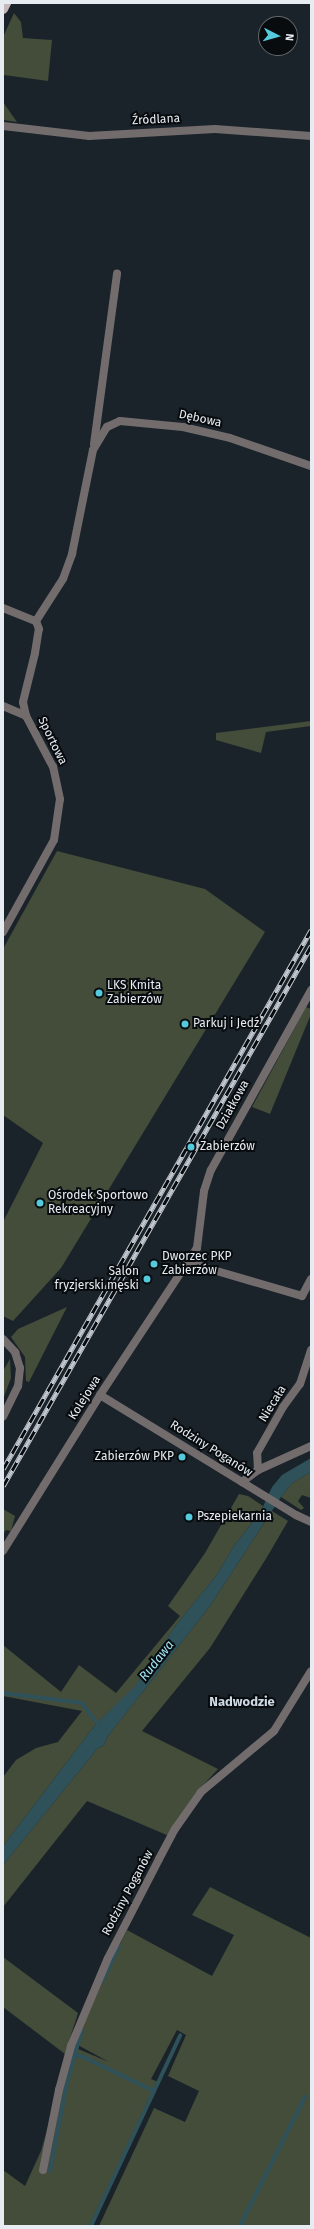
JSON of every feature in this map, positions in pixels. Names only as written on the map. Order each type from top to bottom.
[{"type":"main road","points":[[3,8],[6,3]]},
{"type":"street","name":"Źródlana","points":[[3,126],[89,136],[215,128],[311,136]]},
{"type":"street","points":[[3,608],[36,621],[63,579],[72,554],[93,450],[98,406],[118,274]]},
{"type":"street","points":[[93,450],[107,427],[98,406]]},
{"type":"street","name":"Dębowa","points":[[107,427],[120,422],[183,427],[230,438],[311,466]]},
{"type":"street","name":"Sportowa","points":[[3,932],[54,840],[60,799],[53,767],[26,716],[23,702],[35,654],[38,629],[36,621]]},
{"type":"street","points":[[3,706],[26,716]]},
{"type":"street","name":"Działkowa","points":[[190,1261],[200,1239],[204,1191],[211,1170],[311,990]]},
{"type":"street","points":[[190,1261],[203,1267],[302,1296],[311,1279]]},
{"type":"street","name":"Kolejowa","points":[[3,1551],[100,1395],[190,1261]]},
{"type":"street","points":[[3,1339],[15,1352],[20,1368],[18,1386],[3,1417]]},
{"type":"street","name":"Niecała","points":[[258,1470],[257,1453],[283,1407],[300,1384],[311,1350]]},
{"type":"street","name":"Rodziny Poganów","points":[[100,1395],[251,1488],[296,1515],[311,1522]]},
{"type":"street","points":[[242,1482],[258,1470],[311,1446]]},
{"type":"street","name":"Rodziny Poganów","points":[[43,2170],[59,2090],[74,2040],[108,1958],[175,1829],[201,1792],[274,1731],[311,1671]]},
{"type":"green space","points":[[14,13],[21,22],[23,38],[52,40],[48,81],[4,75],[3,81],[3,37]]},
{"type":"green space","points":[[3,102],[17,122],[3,120]]},
{"type":"green space","points":[[311,721],[311,726],[266,732],[261,753],[216,740],[216,733]]},
{"type":"green space","points":[[57,851],[205,889],[265,932],[61,1268],[13,1321],[3,1316],[3,1222],[43,1143],[3,1115],[3,949]]},
{"type":"green space","points":[[306,1007],[311,1009],[311,1014],[270,1114],[252,1107]]},
{"type":"green space","points":[[67,1307],[29,1382],[26,1381],[25,1357],[11,1337],[18,1329]]},
{"type":"green space","points":[[10,1359],[11,1378],[3,1399],[3,1371]]},
{"type":"green space","points":[[311,1472],[311,1498],[302,1495],[298,1501],[304,1508],[301,1510],[281,1497],[292,1483]]},
{"type":"green space","points":[[239,1494],[248,1496],[263,1506],[260,1513],[234,1546],[216,1576],[176,1625],[135,1687],[96,1724],[3,1846],[3,1777],[16,1760],[36,1748],[58,1742],[82,1711],[3,1696],[3,1645],[61,1692],[79,1665],[116,1693],[180,1616],[168,1606],[205,1553]]},
{"type":"green space","points":[[3,1509],[15,1516],[11,1531],[6,1530],[3,1534]]},
{"type":"green space","points":[[272,1511],[288,1521],[267,1557],[210,1648],[142,1731],[218,1769],[195,1794],[169,1836],[87,1801],[3,1907],[3,1865],[98,1748],[104,1745],[108,1736],[210,1606]]},
{"type":"green space","points":[[210,1887],[311,1938],[311,2226],[99,2226],[154,2108],[185,2122],[199,2091],[168,2076],[186,2035],[177,2030],[151,2079],[158,2082],[89,2226],[3,2226],[3,2170],[25,2186],[41,2151],[71,2046],[109,2062],[76,2044],[85,2014],[127,1930],[212,1976],[234,1935],[192,1915]]},
{"type":"green space","points":[[3,1957],[78,2013],[65,2054],[3,2007]]},
{"type":"water","name":"Rudawa","points":[[311,1458],[311,1472],[292,1483],[281,1497],[210,1606],[108,1736],[104,1745],[98,1748],[3,1865],[3,1846],[96,1724],[135,1686],[176,1625],[216,1576],[234,1546],[260,1513],[272,1487],[282,1475]]},
{"type":"waterway","points":[[3,1693],[82,1703],[100,1726]]},
{"type":"waterway","points":[[102,1982],[119,1947]]},
{"type":"waterway","points":[[50,2171],[67,2082],[82,2030]]},
{"type":"waterway","points":[[91,2226],[180,2036]]},
{"type":"waterway","points":[[74,2055],[84,2057],[154,2091]]},
{"type":"waterway","points":[[240,2226],[305,2097]]},
{"type":"railway","points":[[3,1469],[311,930]]},
{"type":"railway","points":[[3,1486],[311,946]]},
{"type":"place","name":"LKS Kmita Zabierzów","points":[[99,993]]},
{"type":"place","name":"Parkuj i Jedź","points":[[185,1024]]},
{"type":"place","name":"Zabierzów","points":[[191,1147]]},
{"type":"place","name":"Ośrodek Sportowo Rekreacyjny","points":[[40,1203]]},
{"type":"place","name":"Dworzec PKP Zabierzów","points":[[154,1264]]},
{"type":"place","name":"Salon fryzjerski męski","points":[[147,1279]]},
{"type":"place","name":"Zabierzów PKP","points":[[182,1457]]},
{"type":"place","name":"Pszepiekarnia","points":[[189,1517]]},
{"type":"district","name":"Nadwodzie","points":[[242,1702]]}]
